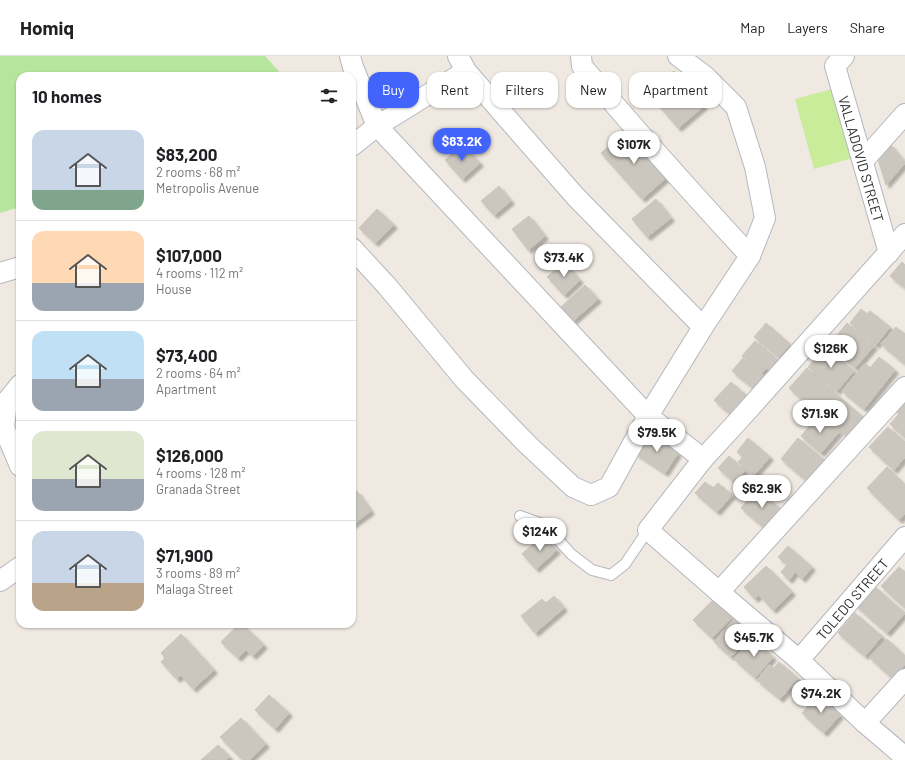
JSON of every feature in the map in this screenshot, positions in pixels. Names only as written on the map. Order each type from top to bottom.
[{"type":"street","points":[[350,56],[355,72]]},
{"type":"street","points":[[581,56],[582,66],[621,113],[750,256]]},
{"type":"street","points":[[356,252],[387,286],[464,379],[527,444],[573,487],[591,495],[609,487],[648,416],[703,327],[750,256],[765,218],[755,167],[736,107],[705,76],[678,56]]},
{"type":"street","name":"VALLADOVID STREET","points":[[840,61],[863,161],[889,253]]},
{"type":"street","points":[[356,143],[462,64],[575,196],[703,327]]},
{"type":"street","points":[[356,74],[378,126],[648,416],[703,458]]},
{"type":"street","points":[[863,161],[905,114]]},
{"type":"street","points":[[905,234],[738,421],[703,458],[648,530],[799,660],[866,723],[905,757]]},
{"type":"street","points":[[0,273],[16,268]]},
{"type":"street","points":[[719,592],[905,387]]},
{"type":"street","points":[[16,391],[7,402],[4,428],[16,456]]},
{"type":"street","name":"TOLEDO STREET","points":[[799,660],[905,537]]},
{"type":"street","points":[[0,581],[16,569]]},
{"type":"street","points":[[866,723],[905,679]]},
{"type":"lane","points":[[520,516],[545,525],[571,554],[592,570],[611,574],[625,564],[648,530]]},
{"type":"green space","points":[[0,56],[265,56],[279,72],[16,72],[16,208],[0,213]]},
{"type":"green space","points":[[836,88],[856,157],[814,169],[795,99]]},
{"type":"building","points":[[661,108],[702,108],[678,128]]},
{"type":"building","points":[[627,131],[667,177],[642,199],[601,153]]},
{"type":"building","points":[[462,144],[480,163],[462,179],[445,160]]},
{"type":"building","points":[[890,144],[905,163],[886,185],[877,156]]},
{"type":"building","points":[[499,186],[511,201],[494,215],[481,201]]},
{"type":"building","points":[[656,199],[671,218],[647,237],[632,219]]},
{"type":"building","points":[[377,209],[394,225],[375,243],[359,228]]},
{"type":"building","points":[[529,216],[545,236],[528,250],[512,229]]},
{"type":"building","points":[[564,262],[580,280],[564,295],[547,277]]},
{"type":"building","points":[[902,262],[905,265],[905,288],[890,276]]},
{"type":"building","points":[[585,285],[598,299],[573,321],[561,307]]},
{"type":"building","points":[[861,309],[867,314],[870,311],[890,327],[876,345],[850,323]]},
{"type":"building","points":[[766,323],[790,344],[779,357],[754,337]]},
{"type":"building","points":[[847,323],[874,346],[855,368],[829,345]]},
{"type":"building","points":[[896,327],[905,334],[905,364],[881,344]]},
{"type":"building","points":[[755,341],[779,361],[770,371],[766,368],[762,373],[742,356]]},
{"type":"building","points":[[826,347],[854,371],[837,391],[808,367]]},
{"type":"building","points":[[879,357],[895,370],[864,409],[842,391],[865,363],[870,368]]},
{"type":"building","points":[[743,358],[765,377],[755,389],[732,371]]},
{"type":"building","points":[[807,368],[834,392],[815,412],[789,388]]},
{"type":"building","points":[[731,382],[747,396],[730,414],[714,400]]},
{"type":"building","points":[[835,393],[863,417],[846,436],[819,411]]},
{"type":"building","points":[[905,399],[905,438],[890,424],[899,414],[894,409]]},
{"type":"building","points":[[819,415],[839,432],[821,453],[801,436]]},
{"type":"building","points":[[888,427],[905,442],[905,457],[894,470],[869,447]]},
{"type":"building","points":[[649,433],[678,453],[665,473],[635,453]]},
{"type":"building","points":[[748,438],[770,457],[754,475],[738,462],[743,457],[737,452]]},
{"type":"building","points":[[798,438],[824,460],[807,481],[781,459]]},
{"type":"building","points":[[729,456],[745,470],[735,483],[718,468]]},
{"type":"building","points":[[887,467],[905,485],[905,514],[899,520],[867,488]]},
{"type":"building","points":[[705,482],[713,488],[718,483],[732,495],[717,512],[695,493]]},
{"type":"building","points":[[757,489],[782,510],[766,529],[741,508]]},
{"type":"building","points":[[356,492],[371,511],[356,522]]},
{"type":"building","points":[[543,535],[557,550],[536,569],[522,554]]},
{"type":"building","points":[[788,546],[812,567],[802,579],[795,572],[789,580],[781,572],[787,565],[778,557]]},
{"type":"building","points":[[766,566],[792,592],[773,610],[759,595],[755,599],[744,587]]},
{"type":"building","points":[[899,567],[905,572],[905,608],[881,586]]},
{"type":"building","points":[[874,586],[905,613],[887,633],[856,606]]},
{"type":"building","points":[[554,596],[564,608],[535,633],[521,616],[542,599],[546,603]]},
{"type":"building","points":[[713,600],[732,618],[712,638],[693,620]]},
{"type":"building","points":[[855,613],[882,636],[865,656],[838,633]]},
{"type":"building","points":[[734,619],[743,626],[740,629],[749,638],[731,657],[714,642]]},
{"type":"building","points":[[235,628],[246,628],[264,645],[253,656],[246,650],[238,658],[221,642]]},
{"type":"building","points":[[181,634],[214,670],[193,689],[181,675],[177,679],[161,662],[165,658],[161,653]]},
{"type":"building","points":[[752,638],[773,657],[755,678],[734,659]]},
{"type":"building","points":[[887,639],[905,656],[905,664],[892,678],[869,657]]},
{"type":"building","points":[[779,662],[798,678],[780,699],[757,680],[769,665],[774,668]]},
{"type":"building","points":[[269,695],[289,713],[275,729],[255,710]]},
{"type":"building","points":[[818,695],[840,715],[824,733],[802,713]]},
{"type":"building","points":[[241,718],[266,744],[249,760],[243,760],[220,737]]},
{"type":"building","points":[[218,745],[230,757],[226,759],[227,760],[201,760]]}]
